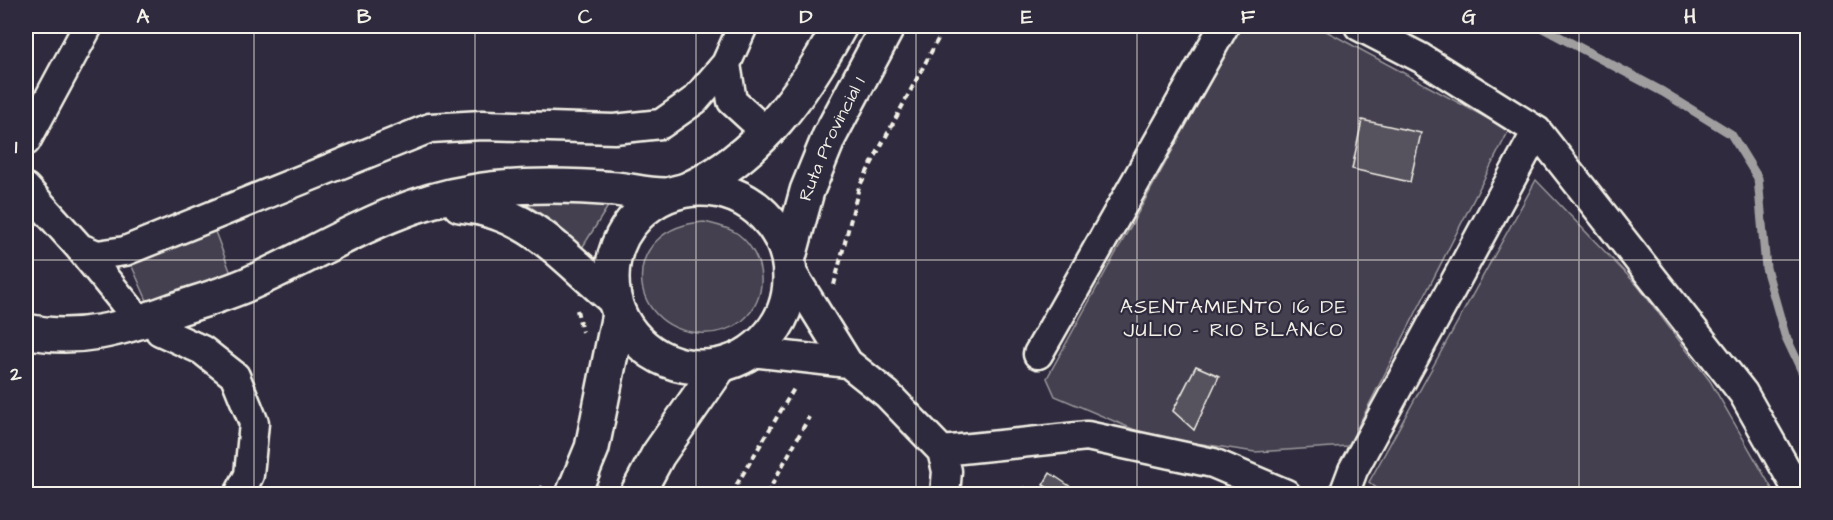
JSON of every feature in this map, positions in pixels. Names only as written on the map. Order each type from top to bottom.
[{"type":"main road","points":[[564,490],[592,448],[617,306],[612,278],[614,257],[621,238],[632,220],[647,206],[737,159],[767,133],[816,71],[840,26]]},
{"type":"main road","name":"Ruta Provincial 1","points":[[617,306],[632,335],[650,352],[672,363],[696,368],[720,366],[751,352],[769,337],[782,318],[789,295],[790,264],[807,191],[829,137],[888,26]]},
{"type":"main road","points":[[26,331],[48,336],[79,336],[151,327],[255,281],[374,221],[470,192],[545,187],[676,192],[710,188],[732,193],[752,203],[768,218],[781,236],[790,264]]},
{"type":"main road","points":[[434,202],[499,211],[534,230],[617,306]]},
{"type":"main road","points":[[637,495],[658,455],[720,366]]},
{"type":"street","points":[[26,141],[88,26]]},
{"type":"street","points":[[80,248],[97,255],[125,250],[430,128],[482,125],[614,129],[661,124],[695,100],[726,64],[743,26]]},
{"type":"street","points":[[1038,354],[1224,26]]},
{"type":"street","points":[[1359,26],[1421,58],[1537,131],[1743,393],[1800,495]]},
{"type":"street","points":[[726,64],[732,100],[767,133]]},
{"type":"street","points":[[1344,495],[1353,470],[1537,131]]},
{"type":"street","points":[[26,188],[151,327],[202,350],[235,376],[254,423],[249,476],[239,495]]},
{"type":"street","points":[[790,264],[848,363],[887,394],[942,451],[947,471],[945,495]]},
{"type":"street","points":[[751,352],[848,363]]},
{"type":"street","points":[[942,451],[1087,436],[1213,463],[1238,484],[1286,495]]},
{"type":"path","points":[[824,324],[859,186],[945,26]]},
{"type":"path","points":[[576,306],[583,335]]},
{"type":"path","points":[[731,495],[799,380],[807,359]]},
{"type":"path","points":[[767,495],[809,417]]},
{"type":"path","points":[[536,495],[540,487],[551,495],[564,490]]},
{"type":"shaded area","points":[[1241,26],[1317,26],[1509,130],[1348,446],[1255,452],[1149,436],[1055,396],[1047,378]],"holes":[[[1196,366],[1218,377],[1194,429],[1173,410]]]},
{"type":"shaded area","points":[[1536,180],[1638,286],[1710,381],[1775,494],[1384,494],[1369,482]]},
{"type":"shaded area","points":[[528,200],[612,200],[582,248],[555,223],[528,205]]},
{"type":"shaded area","points":[[704,222],[738,234],[754,254],[761,277],[757,301],[742,321],[727,329],[699,333],[674,327],[656,314],[645,297],[642,278],[645,258],[657,241],[676,228]]},
{"type":"shaded area","points":[[214,229],[232,276],[149,305],[130,262]]},
{"type":"building","points":[[1362,120],[1421,133],[1410,182],[1352,169]]},
{"type":"building","points":[[1196,366],[1219,376],[1194,430],[1173,411]]},
{"type":"building","points":[[1050,473],[1080,493],[1059,494],[1043,485]]},
{"type":"building","points":[[1024,487],[1038,494],[1021,494]]},
{"type":"waterway","points":[[1539,26],[1663,92],[1731,134],[1758,178],[1766,268],[1785,335],[1808,384]]},
{"type":"district","name":"ASENTAMIENTO 16 DE JULIO - RIO BLANCO","points":[[1234,318]]}]
